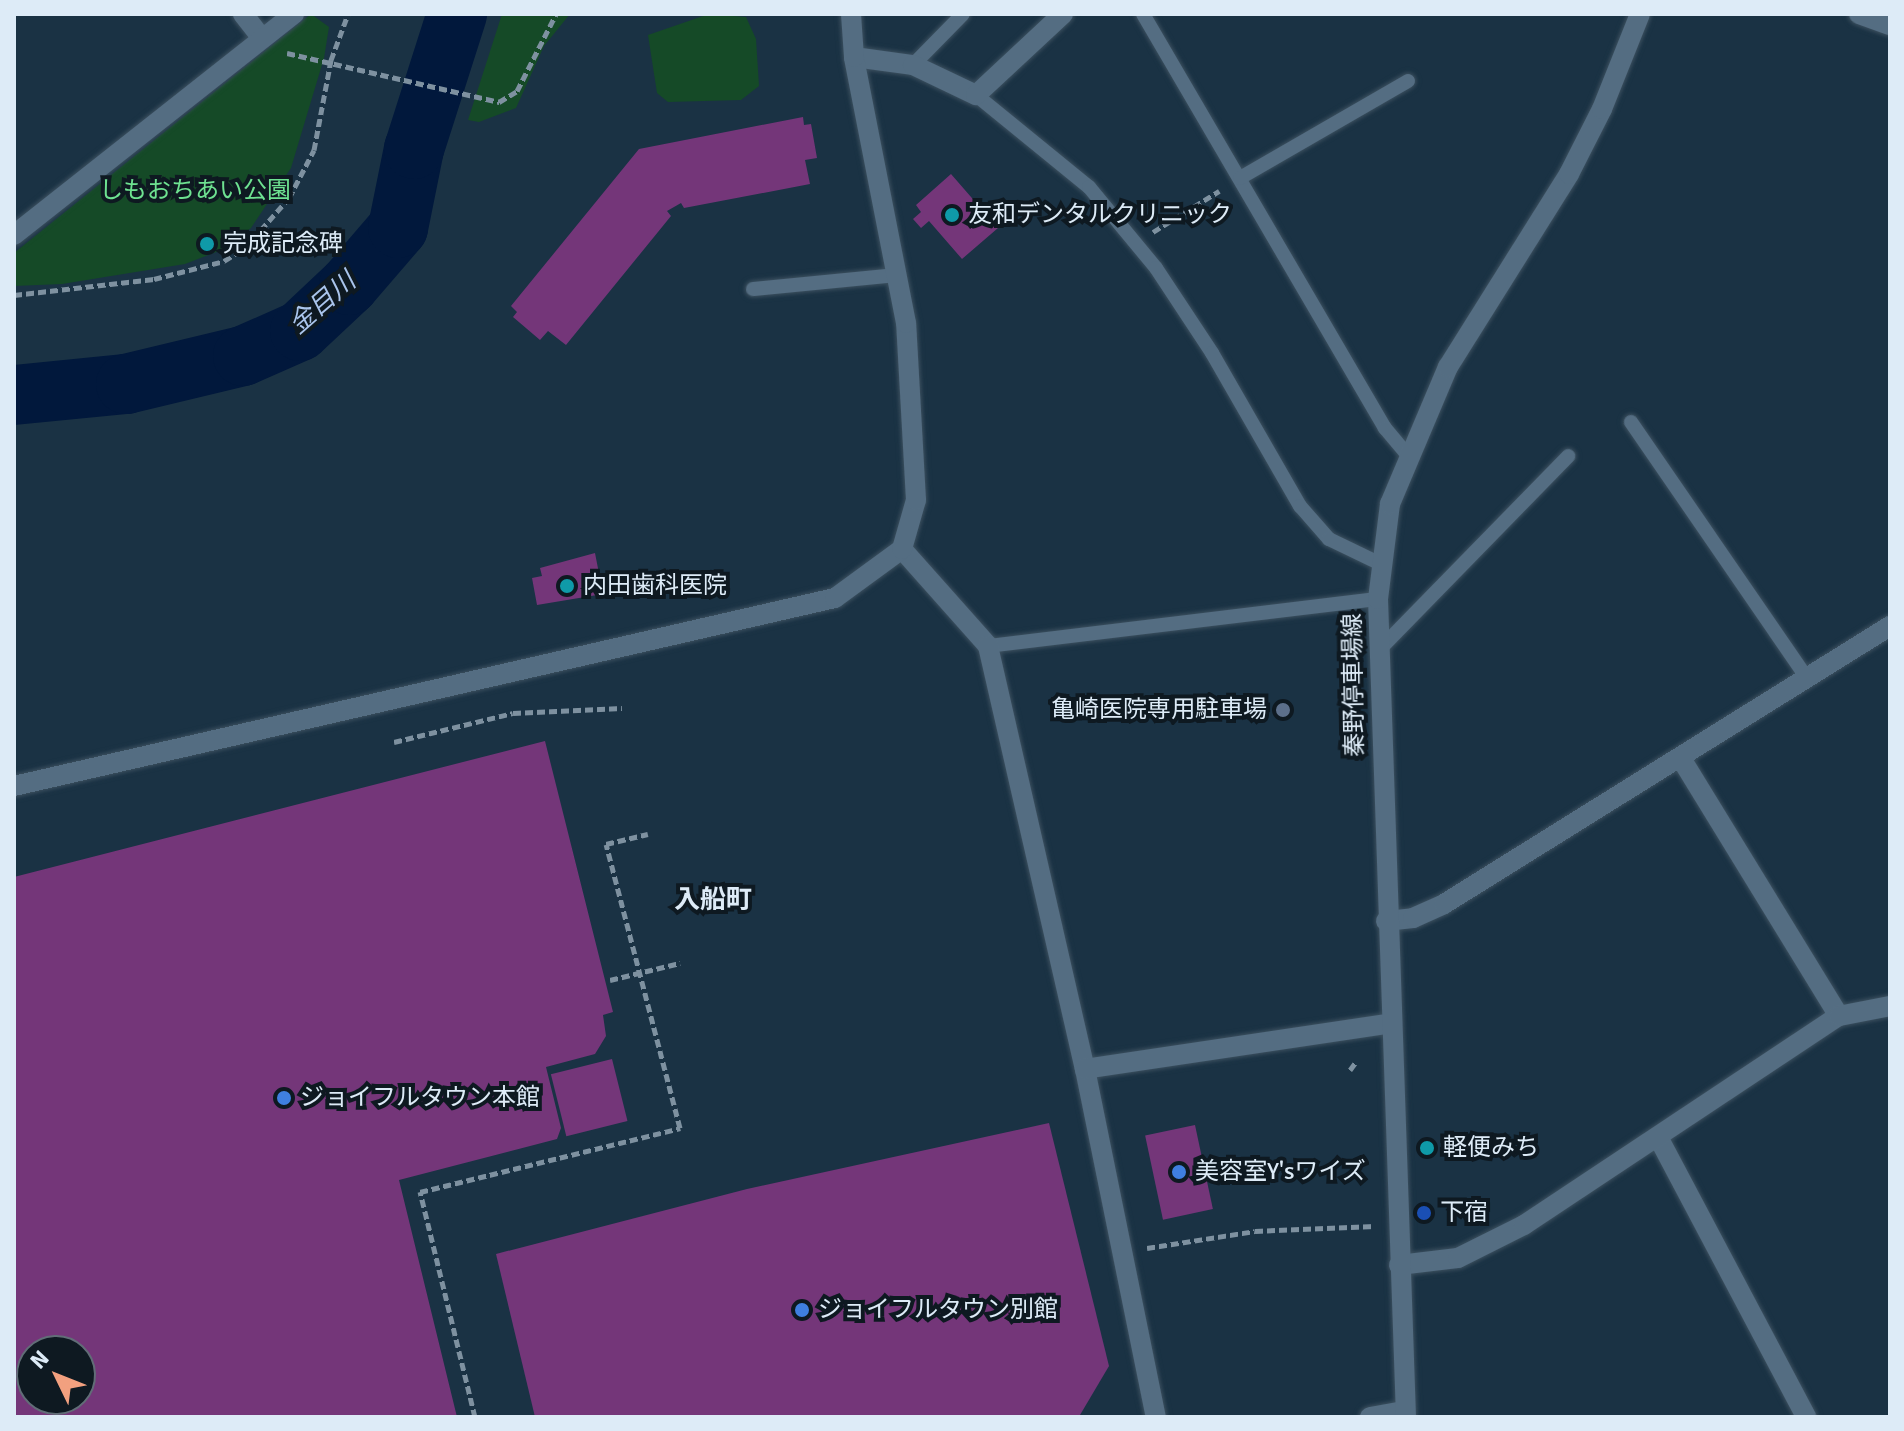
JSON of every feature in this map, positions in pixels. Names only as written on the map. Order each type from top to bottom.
[{"type":"street","points":[[243,14],[260,36]]},
{"type":"street","points":[[14,235],[260,36],[294,14]]},
{"type":"street","points":[[14,786],[835,598],[902,549],[916,500],[916,447],[897,275],[854,57],[851,14]]},
{"type":"street","points":[[854,57],[913,65],[976,95],[1063,14]]},
{"type":"street","name":"秦野停車場線","points":[[1405,1414],[1386,921],[1378,599],[1390,504],[1408,455],[1448,367],[1569,174],[1602,109],[1640,14]]},
{"type":"street","points":[[1859,14],[1890,25]]},
{"type":"street","points":[[902,549],[988,646],[1085,1069],[1156,1417]]},
{"type":"street","points":[[1386,921],[1413,918],[1444,904],[1682,760],[1890,626]]},
{"type":"street","points":[[1682,760],[1839,1016]]},
{"type":"street","points":[[1399,1265],[1458,1258],[1498,1238],[1658,1137],[1839,1016],[1890,1006]]},
{"type":"street","points":[[1085,1069],[1391,1023]]},
{"type":"street","points":[[1658,1137],[1806,1417]]},
{"type":"street","points":[[1370,1417],[1405,1414]]},
{"type":"lane","points":[[913,65],[963,14]]},
{"type":"lane","points":[[1143,14],[1385,428],[1408,455]]},
{"type":"lane","points":[[1240,178],[1408,81]]},
{"type":"lane","points":[[976,95],[1089,187],[1136,243],[1212,353],[1300,506],[1329,539],[1381,564]]},
{"type":"lane","points":[[753,289],[897,275]]},
{"type":"lane","points":[[1631,422],[1808,680]]},
{"type":"lane","points":[[1379,650],[1568,456]]},
{"type":"lane","points":[[988,646],[1378,599]]},
{"type":"path","points":[[14,295],[154,279],[224,261],[245,248],[289,198],[314,150],[331,60],[348,14]]},
{"type":"path","points":[[303,53],[499,102],[509,99],[556,14]]},
{"type":"path","points":[[1136,243],[1240,178]]},
{"type":"path","points":[[394,742],[513,713],[622,708]]},
{"type":"path","points":[[475,1417],[420,1192],[680,1128],[606,844],[648,834]]},
{"type":"path","points":[[610,980],[680,963]]},
{"type":"path","points":[[1350,1070],[1355,1063]]},
{"type":"path","points":[[1122,1252],[1255,1231],[1398,1224]]},
{"type":"green space","name":"しもおちあい公園","points":[[311,14],[329,27],[324,58],[291,168],[251,228],[224,249],[185,264],[62,284],[14,286],[14,253]]},
{"type":"green space","points":[[502,14],[570,14],[544,46],[516,108],[479,122],[468,120]]},
{"type":"green space","points":[[709,14],[746,17],[756,39],[759,86],[741,100],[668,102],[657,93],[648,35]]},
{"type":"building","points":[[803,117],[804,125],[811,124],[817,158],[805,160],[810,184],[684,208],[681,203],[667,211],[671,216],[566,345],[548,331],[540,340],[513,317],[517,312],[511,306],[639,149]]},
{"type":"building","name":"友和デンタルクリニック","points":[[951,174],[998,228],[962,259],[929,221],[921,228],[913,219],[921,212],[916,205]]},
{"type":"building","name":"内田歯科医院","points":[[595,553],[603,594],[537,605],[532,578],[542,576],[540,568]]},
{"type":"building","name":"ジョイフルタウン本館","points":[[545,741],[613,1012],[603,1015],[606,1036],[595,1054],[546,1067],[561,1128],[557,1139],[399,1180],[457,1417],[14,1417],[14,877]]},
{"type":"building","points":[[612,1059],[627,1121],[566,1136],[551,1074]]},
{"type":"building","name":"ジョイフルタウン別館","points":[[1049,1123],[1109,1366],[1080,1415],[535,1417],[496,1254],[747,1189]]},
{"type":"building","name":"美容室Y'sワイズ","points":[[1195,1125],[1213,1209],[1163,1220],[1145,1136]]},
{"type":"waterway","name":"金目川","points":[[14,395],[126,384],[243,356],[300,331],[349,285],[398,228],[414,149],[457,14]]},
{"type":"place","name":"友和デンタルクリニック","points":[[952,215]]},
{"type":"place","name":"完成記念碑","points":[[207,244]]},
{"type":"place","name":"内田歯科医院","points":[[567,586]]},
{"type":"place","name":"亀崎医院専用駐車場","points":[[1283,710]]},
{"type":"place","name":"ジョイフルタウン本館","points":[[284,1098]]},
{"type":"place","name":"軽便みち","points":[[1427,1148]]},
{"type":"place","name":"美容室Y'sワイズ","points":[[1179,1172]]},
{"type":"place","name":"下宿","points":[[1424,1213]]},
{"type":"place","name":"ジョイフルタウン別館","points":[[802,1310]]},
{"type":"district","name":"入船町","points":[[713,901]]}]
